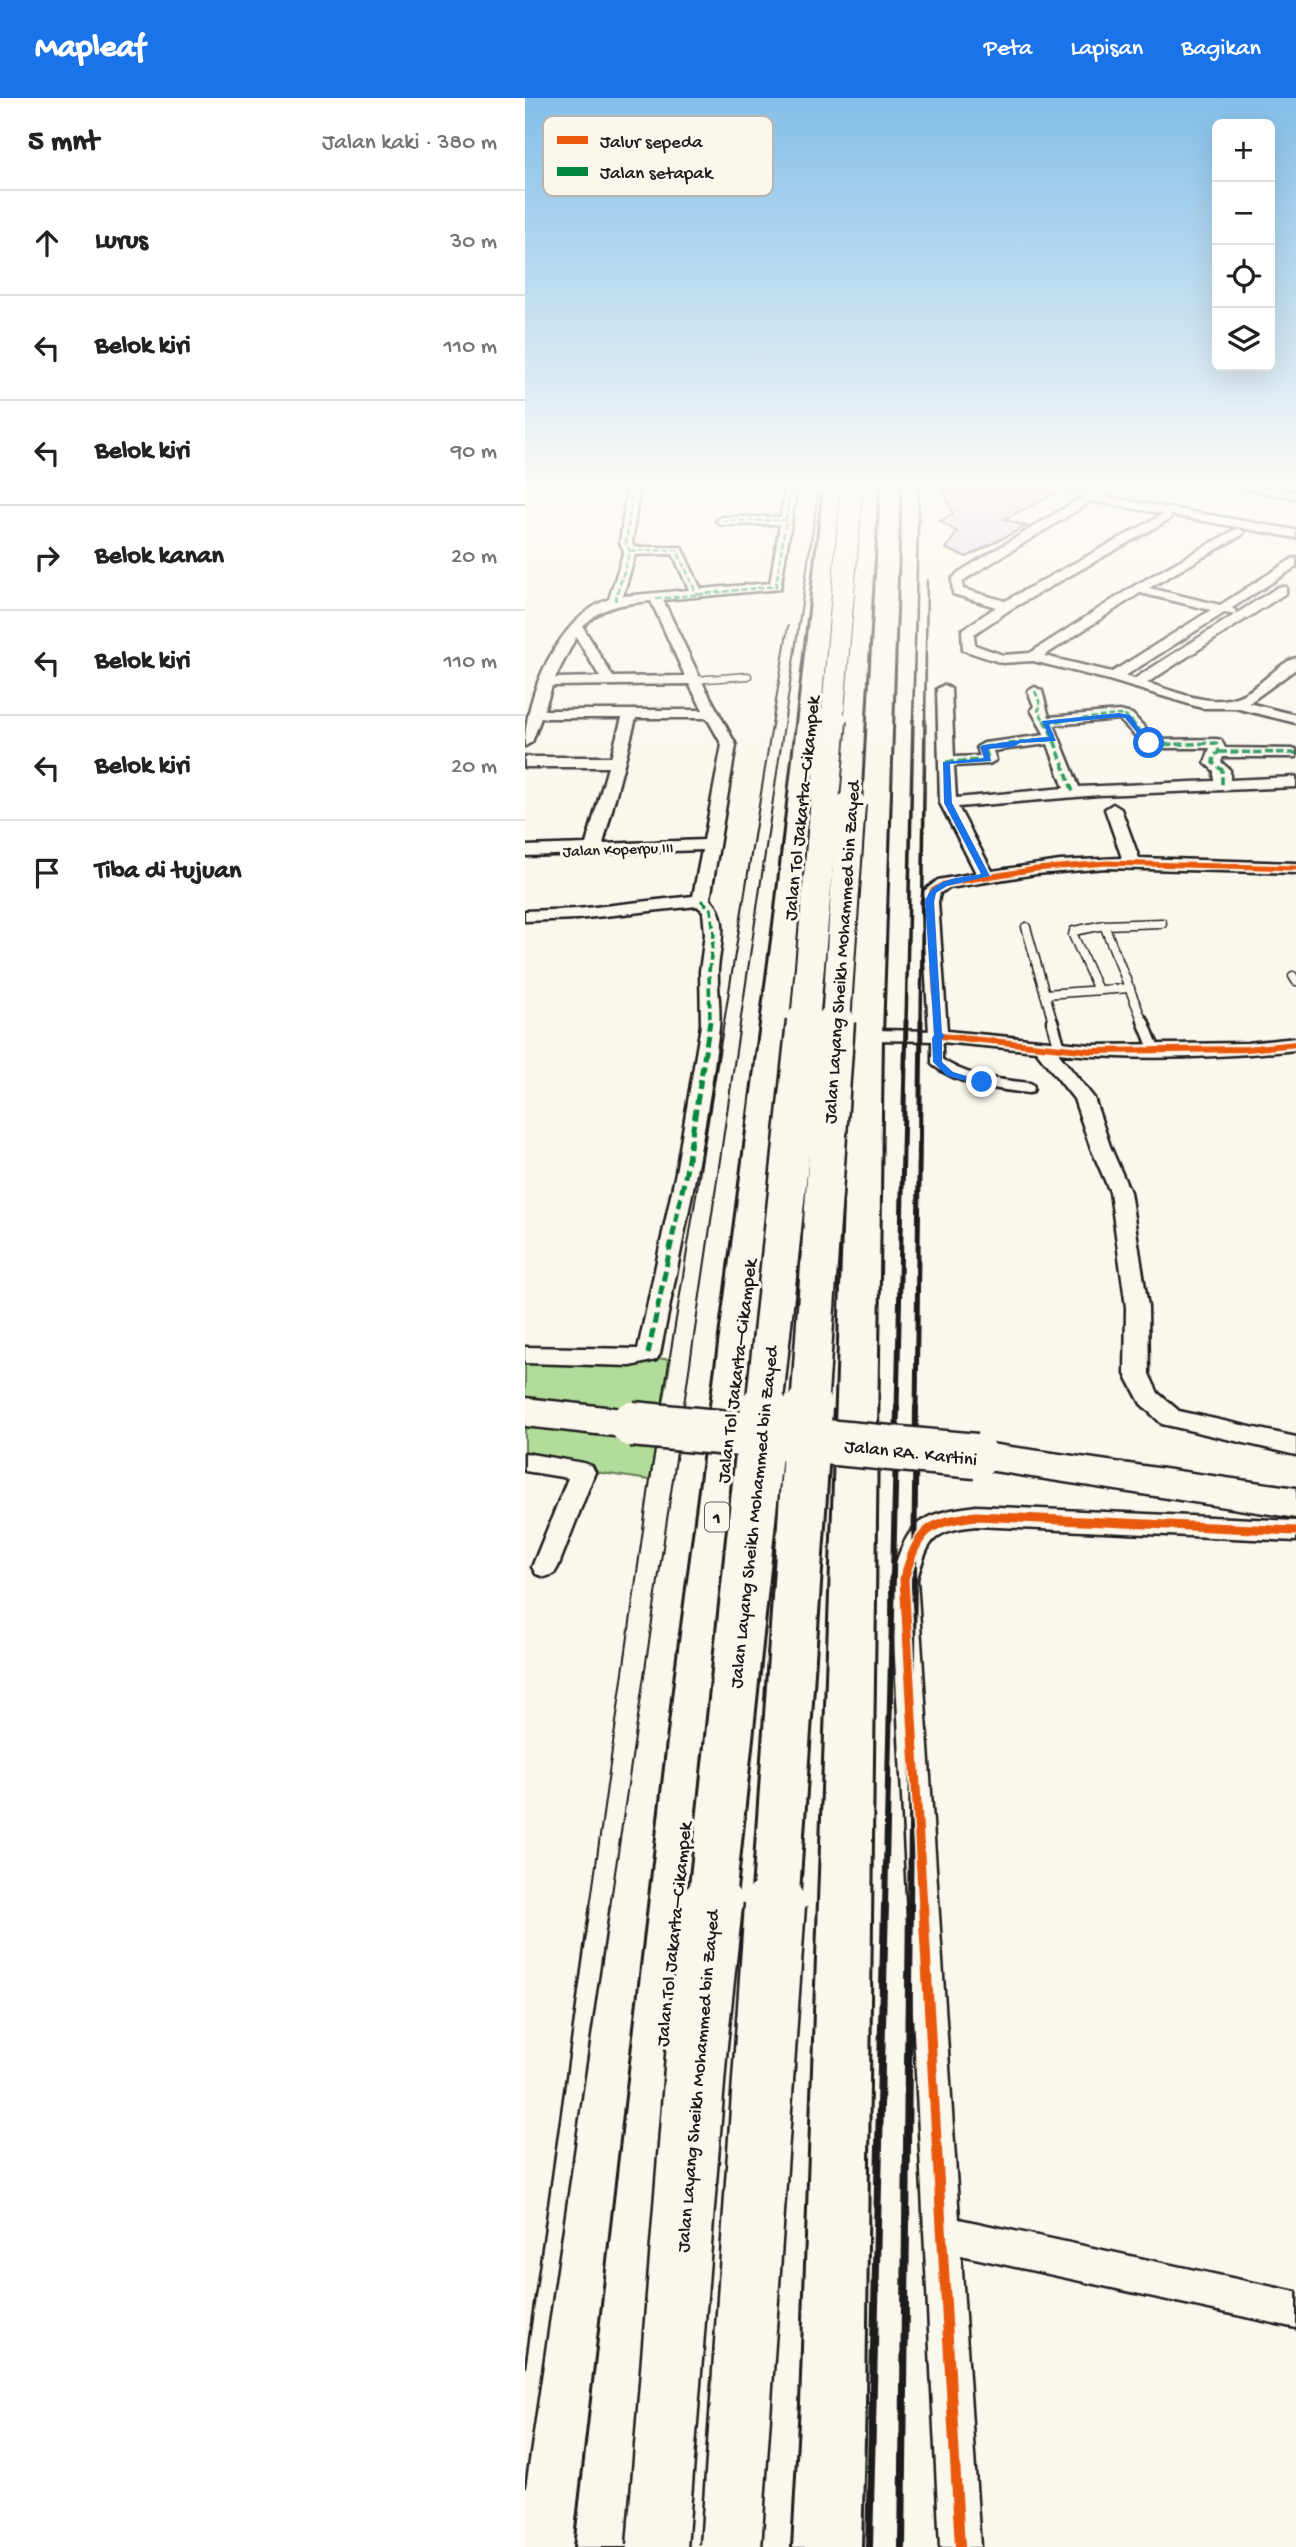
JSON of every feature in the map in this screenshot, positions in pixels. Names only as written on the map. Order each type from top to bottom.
[{"type":"highway","name":"Jalan Tol Jakarta–Cikampek","points":[[609,2547],[699,1672],[788,923],[822,601]]},
{"type":"highway","name":"Jalan Layang Sheikh Mohammed bin Zayed","points":[[657,2547],[697,2044],[810,975],[842,601]]},
{"type":"highway","name":"Jalan Layang Sheikh Mohammed bin Zayed","points":[[731,2547],[863,601]]},
{"type":"highway","points":[[827,2547],[833,2404],[866,1035],[886,601]]},
{"type":"main road","name":"Jalan RA. Kartini","points":[[525,1412],[976,1456],[1296,1503]]},
{"type":"street","points":[[525,742],[545,682],[577,628],[600,605],[614,601]]},
{"type":"street","points":[[657,601],[694,680],[729,745],[701,900]]},
{"type":"street","points":[[989,601],[1006,607]]},
{"type":"street","points":[[1016,601],[967,633],[968,647],[1002,659],[1033,657],[1137,683],[1202,704],[1235,704],[1296,719]]},
{"type":"street","points":[[1033,657],[1120,601]]},
{"type":"street","points":[[1190,601],[1244,614]]},
{"type":"street","points":[[1114,677],[1234,601]]},
{"type":"street","points":[[1137,683],[1263,601]]},
{"type":"street","points":[[577,628],[609,681]]},
{"type":"street","points":[[1235,704],[1251,697],[1296,663]]},
{"type":"street","points":[[545,682],[694,680]]},
{"type":"street","points":[[944,689],[948,803],[986,876]]},
{"type":"street","points":[[1035,691],[1041,706],[1038,710],[1053,739],[1073,792]]},
{"type":"street","points":[[535,714],[713,714]]},
{"type":"street","points":[[593,849],[630,715]]},
{"type":"street","points":[[1045,722],[1119,715],[1127,717],[1152,745],[1216,743],[1219,752]]},
{"type":"street","points":[[946,762],[989,760],[983,747],[1053,739]]},
{"type":"street","points":[[1222,785],[1222,770],[1213,763],[1214,756],[1219,752],[1296,753]]},
{"type":"street","points":[[525,762],[619,762]]},
{"type":"street","points":[[948,803],[1073,792],[1296,782]]},
{"type":"street","points":[[1113,809],[1132,863]]},
{"type":"street","name":"Jalan Koperpu III","points":[[525,851],[712,845]]},
{"type":"street","points":[[1296,868],[1185,867],[1132,863],[1046,867],[944,884],[932,891],[930,902],[939,1037],[1051,1047],[1155,1051],[1247,1049],[1296,1044]]},
{"type":"street","points":[[525,916],[577,914],[701,900],[711,909],[714,934],[709,971],[710,1025],[686,1172],[648,1354],[631,1358],[525,1355]]},
{"type":"street","points":[[1051,1047],[1084,1098],[1100,1146],[1120,1192],[1137,1307],[1137,1374],[1149,1398],[1171,1418],[1296,1446]]},
{"type":"street","points":[[525,1462],[583,1472],[545,1567]]},
{"type":"street","points":[[960,2547],[904,1579],[916,1538],[942,1520],[976,1516],[1296,1531]]},
{"type":"street","points":[[943,2233],[1296,2310]]},
{"type":"lane","points":[[694,680],[748,676]]},
{"type":"lane","points":[[1098,990],[1073,935],[1074,931],[1104,925],[1162,923]]},
{"type":"lane","points":[[1104,925],[1155,1051]]},
{"type":"lane","points":[[1026,927],[1045,994],[1051,1047]]},
{"type":"lane","points":[[1045,994],[1130,988]]},
{"type":"lane","points":[[866,1035],[939,1037],[937,1062],[950,1074],[982,1082],[1029,1088]]},
{"type":"green space","points":[[525,1355],[671,1359],[650,1480],[525,1462]]},
{"type":"tram line","points":[[610,1907],[802,601]]},
{"type":"tram line","points":[[590,1907],[650,1480],[788,626]]},
{"type":"tram line","points":[[525,2367],[590,1905]]},
{"type":"tram line","points":[[525,2486],[610,1905]]},
{"type":"railway","points":[[913,722],[916,601]]},
{"type":"railway","points":[[925,722],[927,601]]},
{"type":"railway","points":[[906,1022],[913,720]]},
{"type":"railway","points":[[921,1022],[925,720]]},
{"type":"railway","points":[[897,1409],[906,1021]]},
{"type":"railway","points":[[916,1409],[921,1021]]},
{"type":"railway","points":[[885,1907],[897,1407]]},
{"type":"railway","points":[[910,1907],[916,1407]]},
{"type":"railway","points":[[869,2547],[885,1905]]},
{"type":"railway","points":[[902,2547],[910,1905]]},
{"type":"marked path","points":[[1035,691],[1041,706],[1038,710],[1053,737],[1073,792]]},
{"type":"marked path","points":[[1045,722],[1119,715],[1127,717],[1152,745],[1216,743],[1219,752],[1214,756],[1213,763],[1222,770],[1222,785]]},
{"type":"marked path","points":[[946,762],[989,760],[984,747],[1053,739]]},
{"type":"marked path","points":[[1219,752],[1296,753]]},
{"type":"marked path","points":[[648,1354],[686,1172],[710,1025],[709,971],[714,934],[711,909],[701,900]]},
{"type":"cycle path","points":[[1296,868],[1130,863],[1060,866],[944,884],[932,891],[930,902],[938,1034],[941,1036],[1092,1051],[1247,1049],[1296,1044]]},
{"type":"cycle path","points":[[960,2547],[904,1579],[909,1562],[919,1538],[933,1525],[976,1516],[1296,1531]]},
{"type":"route","points":[[982,1082],[950,1074],[937,1062],[937,1038],[941,1036],[938,1034],[930,902],[932,891],[944,884],[986,876],[948,803],[946,762],[989,760],[983,747],[1053,739],[1045,722],[1119,715],[1127,717],[1149,743]]}]
